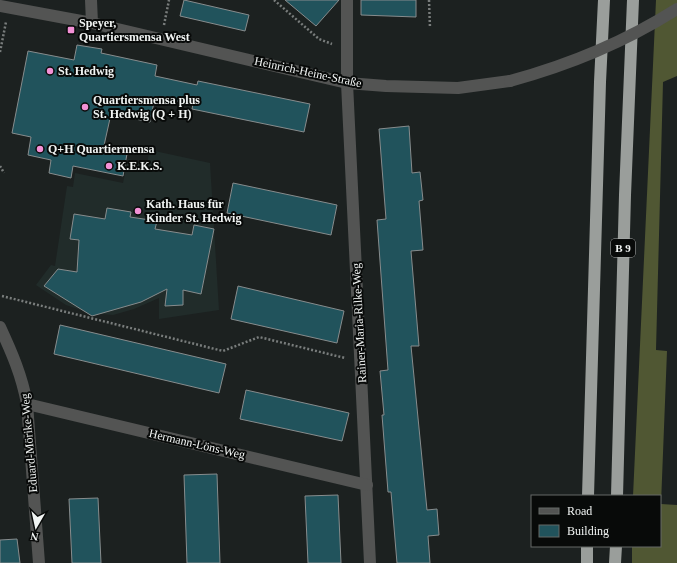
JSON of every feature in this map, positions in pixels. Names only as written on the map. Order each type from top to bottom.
[{"type":"highway","name":"B 9","points":[[588,495],[598,145],[604,0]]},
{"type":"highway","name":"B 9","points":[[617,495],[624,195],[633,0]]},
{"type":"highway","points":[[587,547],[587,563]]},
{"type":"highway","points":[[615,563],[616,547]]},
{"type":"street","points":[[91,0],[92,23]]},
{"type":"street","name":"Rainer-Maria-Rilke-Weg","points":[[347,0],[346,83],[370,563]]},
{"type":"street","name":"Heinrich-Heine-Straße","points":[[5,7],[92,23],[346,83],[386,86],[458,88],[510,81],[544,72],[599,51],[677,9]]},
{"type":"street","name":"Eduard-Mörike-Weg","points":[[0,328],[14,356],[23,382],[27,404],[39,563]]},
{"type":"street","name":"Hermann-Löns-Weg","points":[[27,404],[367,485]]},
{"type":"path","points":[[161,39],[169,0]]},
{"type":"path","points":[[274,0],[320,39],[347,50]]},
{"type":"path","points":[[429,0],[430,28]]},
{"type":"path","points":[[0,52],[5,7]]},
{"type":"path","points":[[0,166],[4,173]]},
{"type":"path","points":[[2,296],[223,351],[259,337],[361,363]]},
{"type":"shaded area","name":"Kath. Haus für Kinder St. Hedwig","points":[[150,150],[210,163],[219,310],[159,319],[159,298],[134,309],[113,315],[90,313],[66,305],[36,285],[51,265],[55,266],[67,186],[73,187],[75,173],[123,183],[128,159],[147,163]]},
{"type":"green space","points":[[656,0],[677,0],[677,76],[663,82],[656,350],[667,351],[661,504],[661,495],[633,495]]},
{"type":"green space","points":[[661,504],[677,505],[677,563],[632,563],[632,547],[661,547]]},
{"type":"building","points":[[184,0],[249,15],[245,31],[180,16]]},
{"type":"building","points":[[285,0],[339,0],[316,26]]},
{"type":"building","points":[[361,0],[416,0],[416,17],[361,15]]},
{"type":"building","name":"Quartiersmensa plus St. Hedwig (Q + H)","points":[[77,45],[102,49],[101,53],[157,65],[155,76],[197,85],[198,81],[310,104],[304,132],[192,109],[193,104],[155,97],[150,122],[111,114],[103,150],[127,154],[123,176],[73,166],[71,178],[49,173],[51,160],[28,155],[31,137],[12,133],[28,51],[74,60]]},
{"type":"building","points":[[409,126],[412,173],[420,172],[423,200],[419,201],[423,250],[411,251],[419,346],[411,346],[427,510],[437,509],[439,535],[428,536],[430,563],[397,563],[391,492],[388,492],[382,415],[384,415],[380,371],[388,370],[377,220],[386,219],[379,129]]},
{"type":"building","points":[[233,183],[337,205],[331,235],[227,213]]},
{"type":"building","points":[[107,208],[131,212],[130,217],[157,221],[155,229],[192,235],[194,225],[214,229],[201,294],[183,290],[183,305],[165,306],[167,289],[141,302],[92,316],[44,286],[58,269],[77,272],[79,240],[70,239],[74,214],[105,219]]},
{"type":"building","points":[[238,286],[344,311],[337,343],[231,319]]},
{"type":"building","points":[[60,325],[226,364],[219,393],[54,354]]},
{"type":"building","points":[[246,390],[349,413],[342,441],[240,419]]},
{"type":"building","points":[[217,474],[220,563],[187,563],[184,475]]},
{"type":"building","points":[[338,495],[341,563],[308,563],[305,496]]},
{"type":"building","points":[[98,498],[101,563],[72,563],[69,499]]},
{"type":"building","points":[[17,539],[20,563],[0,563],[0,540]]},
{"type":"place","name":"Speyer, Quartiersmensa West","points":[[71,30]]},
{"type":"place","name":"St. Hedwig","points":[[50,71]]},
{"type":"place","name":"Quartiersmensa plus St. Hedwig (Q + H)","points":[[85,107]]},
{"type":"place","name":"Q+H Quartiermensa","points":[[40,149]]},
{"type":"place","name":"K.E.K.S.","points":[[109,166]]},
{"type":"place","name":"Kath. Haus für Kinder St. Hedwig","points":[[138,211]]}]
